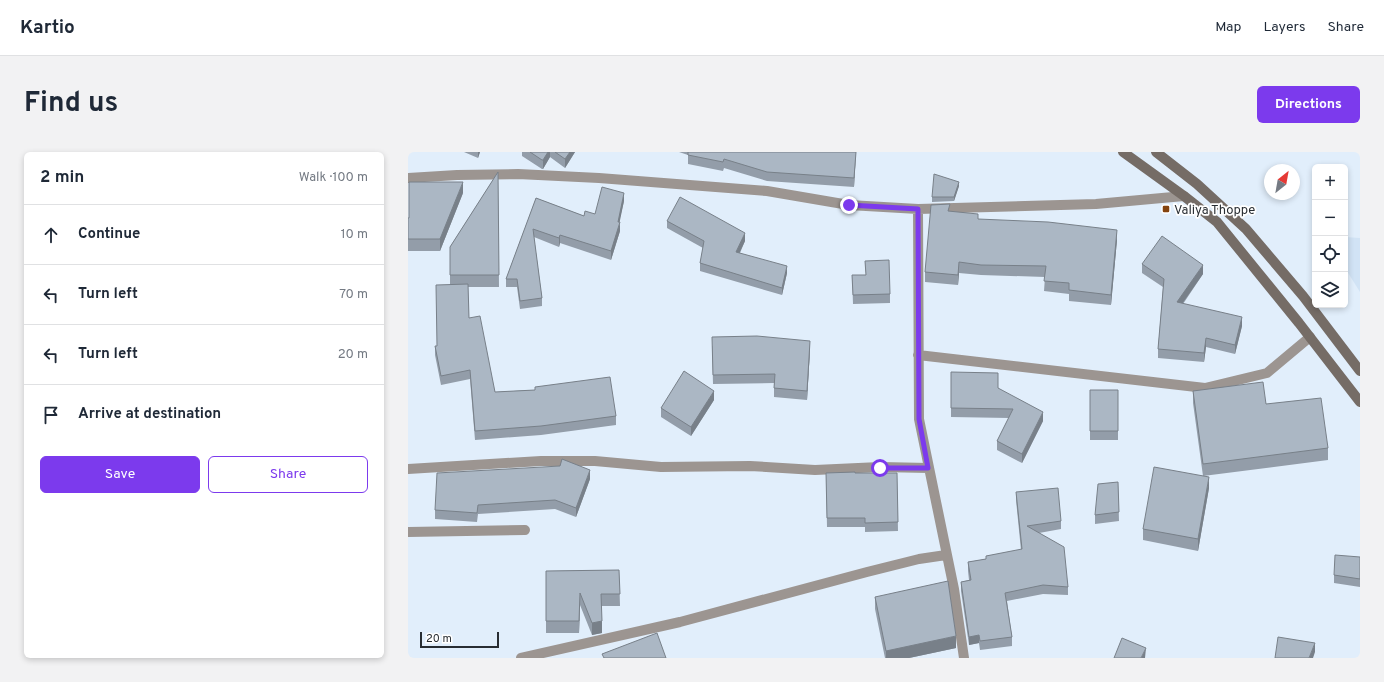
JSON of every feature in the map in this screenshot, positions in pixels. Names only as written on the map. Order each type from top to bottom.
[{"type":"main road","points":[[1123,152],[1217,222],[1310,337],[1360,402]]},
{"type":"main road","points":[[1156,152],[1197,184],[1246,230],[1303,296],[1360,371]]},
{"type":"street","points":[[408,178],[457,175],[518,174],[599,178],[767,191],[849,205],[918,209],[1096,204],[1184,196]]},
{"type":"street","points":[[918,209],[919,419],[954,589],[964,658]]},
{"type":"street","points":[[918,355],[1205,388],[1267,373],[1310,337]]},
{"type":"street","points":[[408,469],[541,461],[595,461],[661,467],[750,466],[814,470],[928,468]]},
{"type":"street","points":[[408,532],[525,530]]},
{"type":"street","points":[[521,658],[680,622],[919,559],[946,555]]},
{"type":"shaded area","points":[[1348,237],[1360,238],[1360,292],[1348,273]]},
{"type":"building","points":[[530,152],[548,152],[542,160]]},
{"type":"building","points":[[555,152],[570,152],[565,159]]},
{"type":"building","points":[[688,152],[856,152],[854,178],[767,172],[724,159],[723,162],[688,155]]},
{"type":"building","points":[[498,172],[499,275],[450,275],[450,247]]},
{"type":"building","points":[[934,174],[959,182],[954,197],[932,197]]},
{"type":"building","points":[[409,182],[463,182],[440,239],[408,239]]},
{"type":"building","points":[[602,187],[624,193],[618,222],[620,222],[611,251],[560,235],[559,238],[533,229],[542,298],[520,301],[517,279],[506,279],[536,198],[584,216],[585,211],[595,214]]},
{"type":"building","points":[[680,197],[745,233],[736,252],[787,266],[782,288],[700,263],[704,241],[667,221]]},
{"type":"building","points":[[950,204],[948,211],[978,214],[978,219],[1048,222],[1117,230],[1111,295],[1069,290],[1069,283],[1044,281],[1046,266],[981,265],[959,262],[958,275],[925,272],[931,205]]},
{"type":"building","points":[[1162,236],[1203,265],[1177,302],[1242,317],[1235,345],[1206,338],[1204,353],[1158,349],[1164,279],[1142,264]]},
{"type":"building","points":[[889,260],[890,294],[853,295],[852,275],[866,275],[865,261]]},
{"type":"building","points":[[468,284],[469,318],[480,316],[495,392],[535,390],[535,387],[610,377],[616,416],[541,426],[475,431],[470,370],[441,376],[435,346],[437,346],[436,285]]},
{"type":"building","points":[[757,336],[810,341],[807,391],[774,388],[775,374],[713,375],[712,337]]},
{"type":"building","points":[[684,371],[714,391],[691,427],[661,408]]},
{"type":"building","points":[[951,372],[998,373],[998,388],[1043,412],[1022,454],[997,441],[1013,409],[951,408]]},
{"type":"building","points":[[1263,382],[1266,404],[1321,398],[1328,448],[1203,464],[1193,391]]},
{"type":"building","points":[[1090,390],[1118,390],[1118,431],[1090,431]]},
{"type":"building","points":[[562,459],[590,470],[576,508],[555,500],[478,505],[477,513],[435,510],[437,473],[560,466]]},
{"type":"building","points":[[1154,467],[1209,477],[1198,539],[1143,529]]},
{"type":"building","points":[[826,473],[897,473],[898,522],[865,523],[865,518],[827,518]]},
{"type":"building","points":[[1118,482],[1119,512],[1095,515],[1098,484]]},
{"type":"building","points":[[1058,488],[1061,521],[1027,526],[1064,547],[1068,587],[1043,585],[1005,593],[1012,637],[980,641],[979,635],[969,637],[961,582],[971,580],[968,562],[986,559],[986,556],[1022,549],[1016,492]]},
{"type":"building","points":[[1335,555],[1360,557],[1360,579],[1334,575]]},
{"type":"building","points":[[619,570],[620,594],[601,594],[602,621],[592,623],[580,593],[579,621],[546,621],[546,571]]},
{"type":"building","points":[[948,581],[956,636],[886,651],[875,597]]},
{"type":"building","points":[[657,633],[666,658],[604,658],[602,654]]},
{"type":"building","points":[[1278,637],[1315,643],[1309,658],[1275,658]]},
{"type":"building","points":[[1122,638],[1146,648],[1141,658],[1114,658]]},
{"type":"place","name":"Valiya Thoppe","points":[[1166,209]]},
{"type":"route","points":[[849,205],[918,209],[919,419],[928,468],[880,468]]}]
